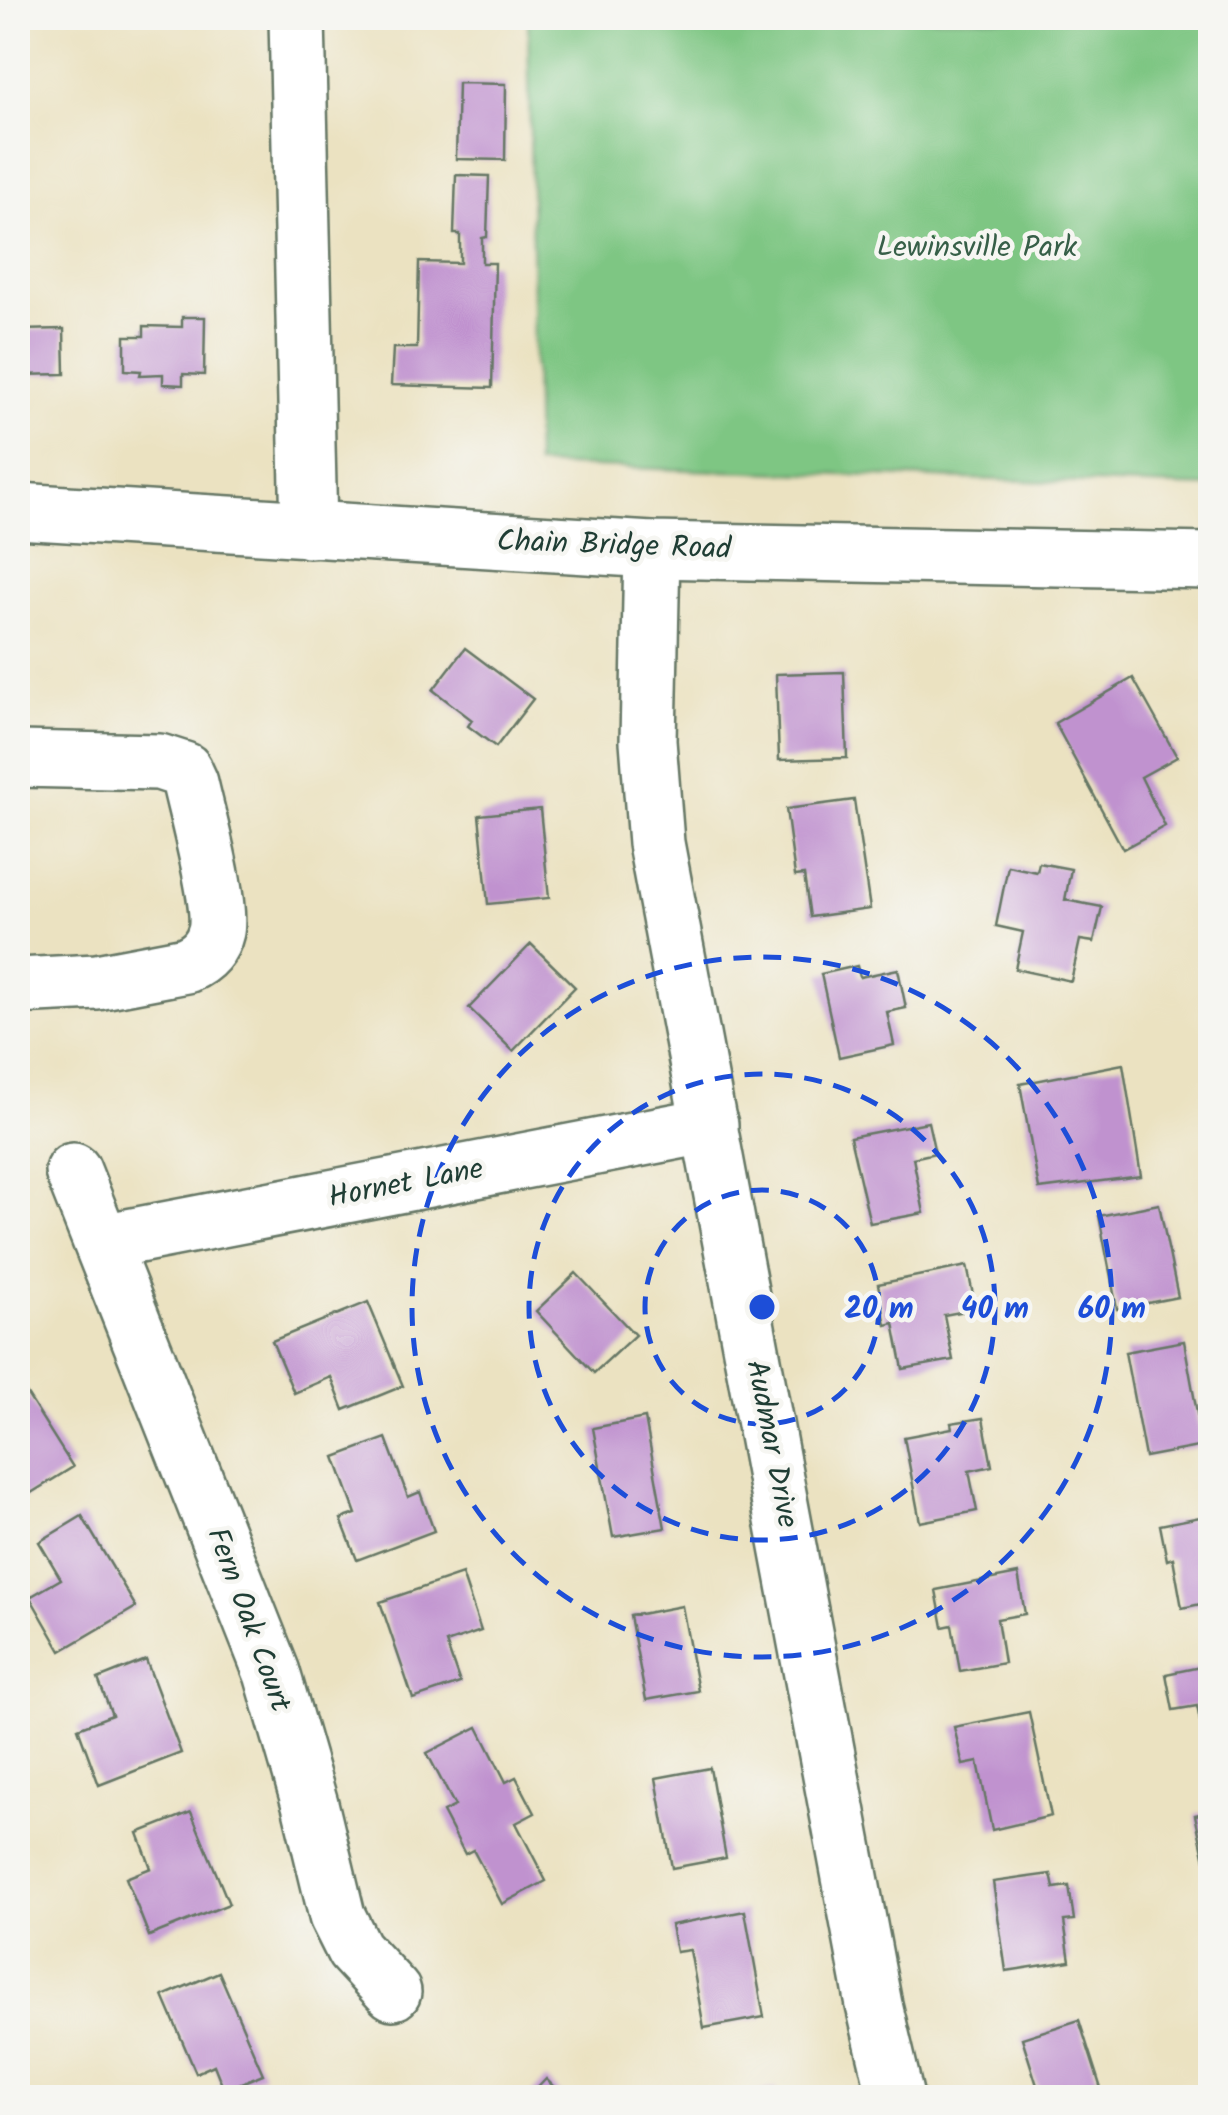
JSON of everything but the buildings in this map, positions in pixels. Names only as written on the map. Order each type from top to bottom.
[{"type":"street","points":[[297,18],[309,530]]},
{"type":"street","name":"Chain Bridge Road","points":[[18,511],[652,550],[1210,561]]},
{"type":"street","name":"Audmar Drive","points":[[652,550],[648,741],[656,843],[874,2005],[896,2098]]},
{"type":"street","points":[[18,759],[159,762],[184,770],[218,915],[211,945],[196,961],[186,965],[97,982],[18,986]]},
{"type":"street","name":"Hornet Lane","points":[[102,1242],[710,1125]]},
{"type":"street","name":"Fern Oak Court","points":[[73,1170],[272,1673],[337,1916],[354,1950],[393,1992]]},
{"type":"green space","name":"Lewinsville Park","points":[[528,18],[1210,18],[1210,487],[536,465]]}]
